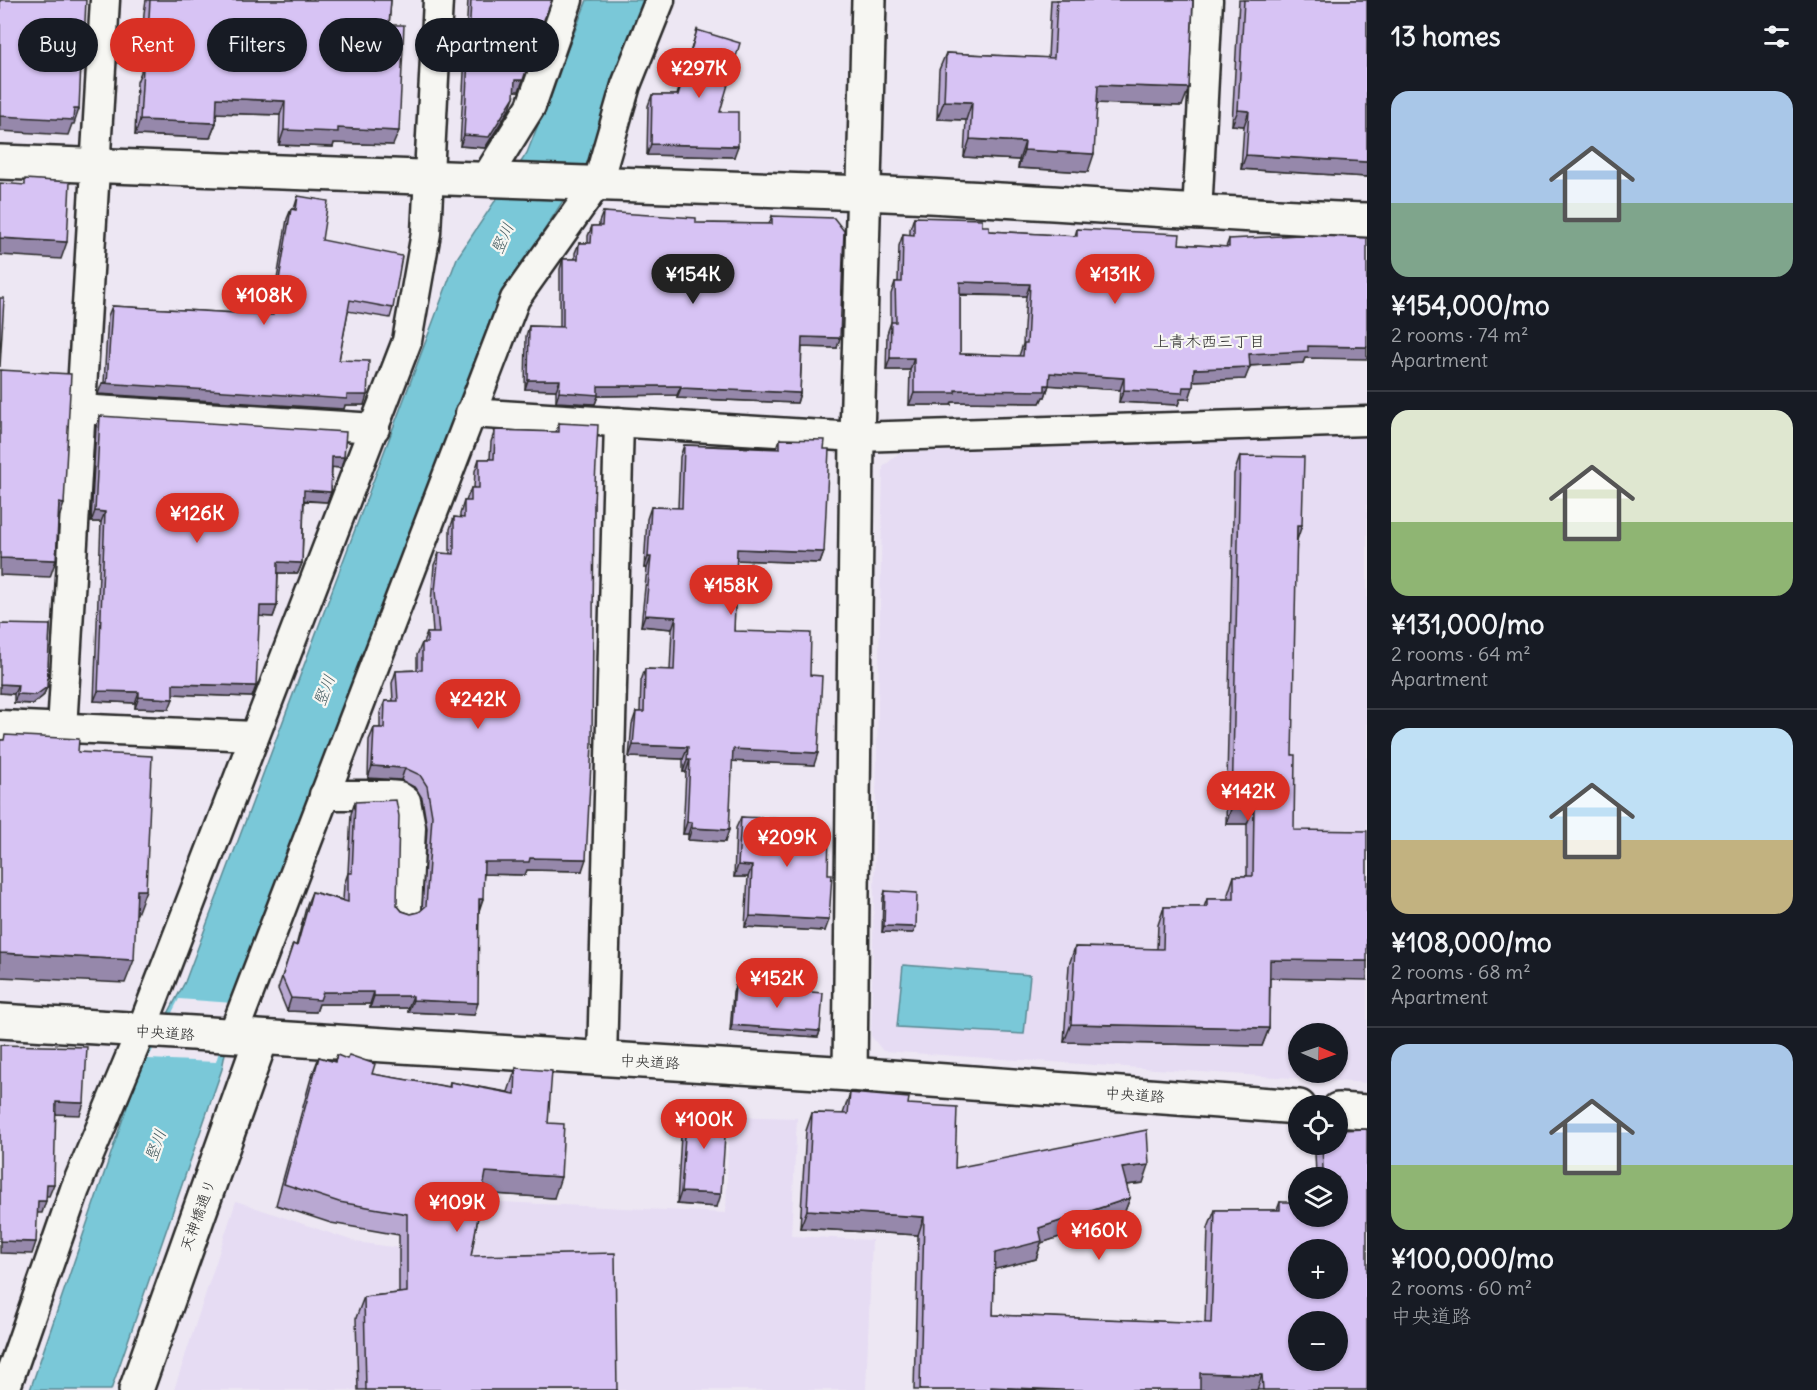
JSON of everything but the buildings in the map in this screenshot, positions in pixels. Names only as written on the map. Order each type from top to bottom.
[{"type":"street","points":[[62,729],[105,0]]},
{"type":"street","points":[[4,1386],[75,1189],[149,1032],[254,736],[375,428],[406,341],[426,233],[438,0]]},
{"type":"street","points":[[486,178],[531,106],[568,0]]},
{"type":"street","points":[[246,1038],[324,795],[515,299],[598,182],[626,85],[660,0]]},
{"type":"street","points":[[850,1074],[857,437],[869,0]]},
{"type":"street","points":[[1197,214],[1209,0]]},
{"type":"street","points":[[0,162],[865,193],[1197,214],[1367,220]]},
{"type":"street","points":[[80,409],[375,428]]},
{"type":"street","points":[[470,413],[857,437],[1367,421]]},
{"type":"street","points":[[602,1059],[619,422]]},
{"type":"street","points":[[0,725],[254,736]]},
{"type":"street","points":[[324,795],[388,795],[399,796],[406,801],[411,827],[407,910]]},
{"type":"street","name":"中央道路","points":[[0,1021],[850,1074],[1288,1106]]},
{"type":"street","name":"天神橋通り","points":[[136,1390],[246,1038]]},
{"type":"street","points":[[1348,1111],[1367,1112]]},
{"type":"shaded area","points":[[1367,435],[1367,1083],[1348,1082],[1348,1023],[1288,1023],[1288,1078],[883,1051],[871,1036],[883,467],[899,453]]},
{"type":"shaded area","points":[[729,1116],[797,1118],[791,1236],[872,1240],[866,1390],[174,1390],[236,1201],[356,1242],[471,1258],[483,1201],[726,1213]]},
{"type":"water","name":"竪川","points":[[587,0],[650,0],[594,152],[505,292],[235,1002],[222,1069],[111,1390],[30,1390],[143,1060],[185,982],[457,258],[527,153]]},
{"type":"water","points":[[903,965],[1030,975],[1024,1034],[897,1027]]},
{"type":"pier","points":[[179,999],[233,1003],[216,1062],[148,1059]]},
{"type":"district","name":"上青木西三丁目","points":[[1209,341]]}]
